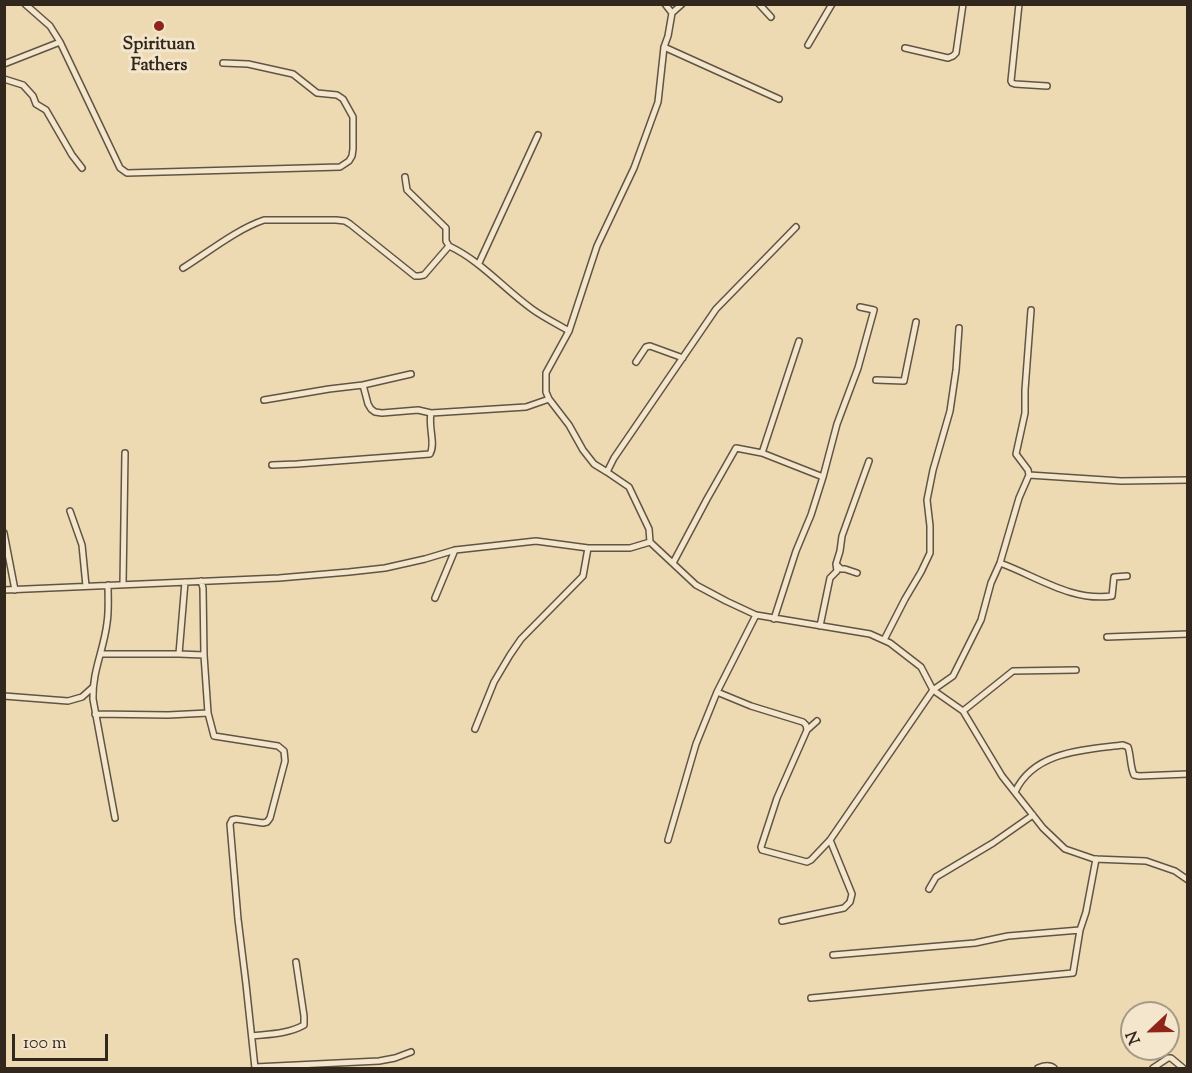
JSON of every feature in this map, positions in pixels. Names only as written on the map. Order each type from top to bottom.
[{"type":"street","points":[[25,4],[50,26],[60,42],[120,168],[127,174],[340,166],[349,161],[353,149],[353,117],[343,99],[337,95],[317,93],[293,74],[248,64],[224,63]]},
{"type":"street","points":[[665,4],[672,12],[664,47],[658,102],[634,168],[597,246],[569,331],[546,373],[546,392],[549,399],[594,464],[629,487],[649,528],[650,542],[696,585],[756,615],[870,634],[890,643],[921,667],[933,690],[963,711],[1002,776],[1043,828],[1065,849],[1096,859],[1146,861],[1175,871],[1188,880]]},
{"type":"street","points":[[672,12],[682,4]]},
{"type":"street","points":[[759,4],[771,17]]},
{"type":"street","points":[[808,45],[832,4]]},
{"type":"street","points":[[905,48],[948,58],[953,56],[956,53],[963,4]]},
{"type":"street","points":[[1019,4],[1011,81],[1015,84],[1047,86]]},
{"type":"street","points":[[4,64],[60,42]]},
{"type":"street","points":[[664,47],[779,99]]},
{"type":"street","points":[[4,80],[23,85],[33,96],[36,104],[46,110],[82,168]]},
{"type":"street","points":[[479,263],[538,135]]},
{"type":"street","points":[[405,177],[406,190],[446,228],[446,239],[449,246],[479,263],[532,309],[569,331]]},
{"type":"street","points":[[183,268],[248,227],[264,220],[345,221],[415,276],[424,274],[449,246]]},
{"type":"street","points":[[607,472],[614,458],[716,309],[796,227]]},
{"type":"street","points":[[774,619],[796,551],[811,515],[837,424],[858,368],[873,310],[860,307]]},
{"type":"street","points":[[817,721],[807,730],[777,798],[761,848],[807,862],[830,840],[933,690],[953,676],[981,620],[1019,498],[1029,475],[1016,454],[1025,413],[1031,310]]},
{"type":"street","points":[[876,380],[904,381],[916,322]]},
{"type":"street","points":[[884,640],[930,553],[927,500],[950,411],[959,328]]},
{"type":"street","points":[[762,453],[799,341]]},
{"type":"street","points":[[636,362],[646,347],[650,346],[683,358]]},
{"type":"street","points":[[264,400],[363,385],[411,374]]},
{"type":"street","points":[[363,385],[371,409],[382,413],[418,410],[431,413],[526,407],[549,399]]},
{"type":"street","points":[[272,465],[430,454],[433,447],[430,427],[431,413]]},
{"type":"street","points":[[673,563],[736,448],[762,453],[823,477]]},
{"type":"street","points":[[123,584],[125,453]]},
{"type":"street","points":[[820,626],[830,578],[837,571],[836,564],[842,536],[869,461]]},
{"type":"street","points":[[1029,475],[1121,481],[1188,480]]},
{"type":"street","points":[[70,511],[82,545],[86,586]]},
{"type":"street","points":[[4,533],[15,590]]},
{"type":"street","points":[[4,590],[279,578],[385,568],[455,550],[536,541],[588,548],[630,548],[650,542]]},
{"type":"street","points":[[475,729],[494,682],[521,639],[583,576],[588,548]]},
{"type":"street","points":[[435,598],[455,550]]},
{"type":"street","points":[[1000,562],[1047,584],[1073,593],[1096,597],[1112,596],[1114,577],[1127,576]]},
{"type":"street","points":[[836,564],[840,569],[857,573]]},
{"type":"street","points":[[201,581],[208,713],[214,736],[278,746],[284,751],[285,756],[270,818],[267,822],[236,819],[232,820],[230,825],[255,1068],[379,1060],[395,1058],[411,1052]]},
{"type":"street","points":[[179,654],[185,582]]},
{"type":"street","points":[[108,585],[107,624],[92,688],[115,818]]},
{"type":"street","points":[[668,840],[696,744],[717,692],[756,615]]},
{"type":"street","points":[[1107,637],[1188,634]]},
{"type":"street","points":[[101,654],[204,655]]},
{"type":"street","points":[[963,711],[1013,671],[1076,670]]},
{"type":"street","points":[[4,696],[68,701],[82,697],[92,688]]},
{"type":"street","points":[[717,692],[751,706],[803,722],[807,730]]},
{"type":"street","points":[[95,714],[208,713]]},
{"type":"street","points":[[1015,792],[1027,773],[1051,758],[1123,745],[1128,747],[1130,752],[1131,769],[1134,775],[1188,774]]},
{"type":"street","points":[[929,889],[936,877],[993,843],[1033,815]]},
{"type":"street","points":[[782,921],[844,908],[850,903],[852,894],[830,840]]},
{"type":"street","points":[[811,998],[1073,973],[1096,859]]},
{"type":"street","points":[[833,955],[975,943],[1008,936],[1080,930]]},
{"type":"street","points":[[252,1036],[286,1032],[304,1025],[296,962]]},
{"type":"street","points":[[1152,1068],[1171,1058],[1183,1068]]},
{"type":"street","points":[[1038,1068],[1048,1066],[1054,1068]]},
{"type":"place","name":"Spirituan Fathers","points":[[159,26]]}]
